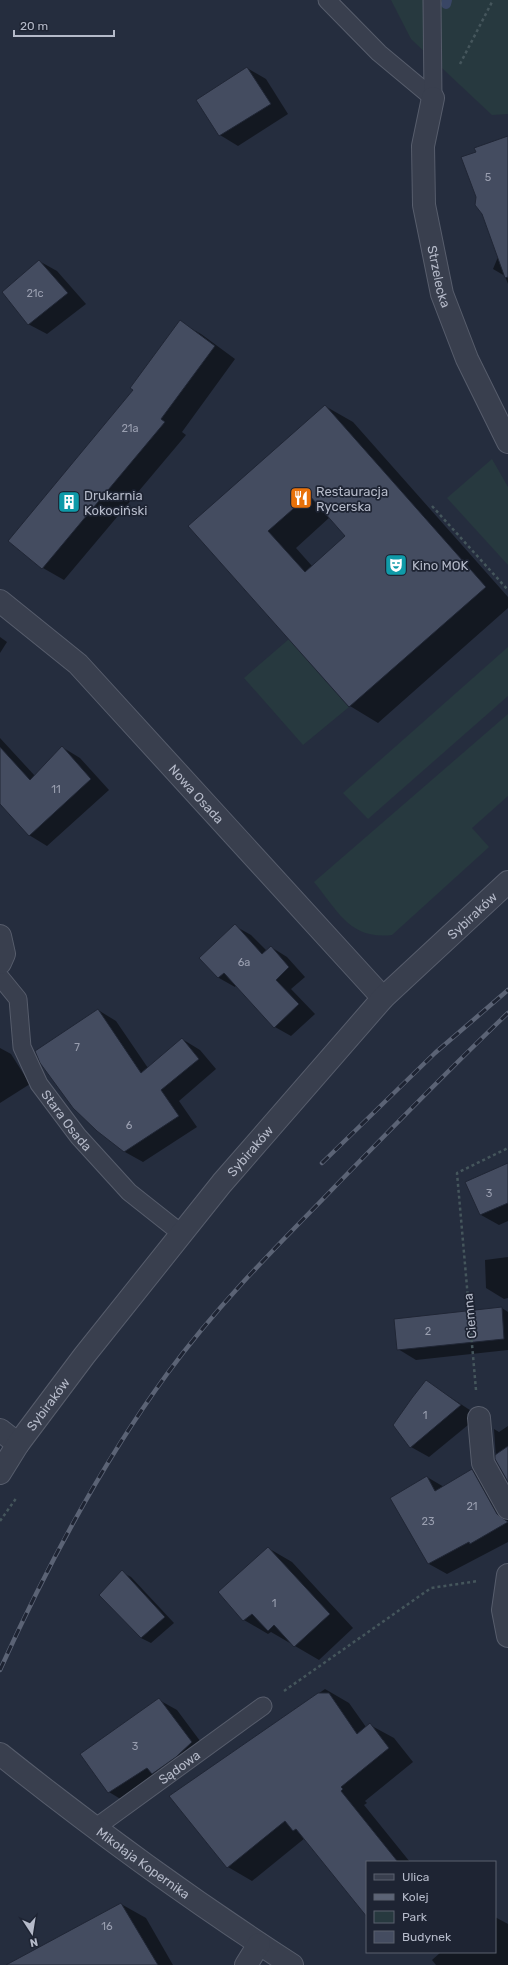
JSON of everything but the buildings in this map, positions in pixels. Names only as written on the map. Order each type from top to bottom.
[{"type":"street","name":"Strzelecka","points":[[433,98],[423,146],[424,205],[442,294],[467,359],[508,442]]},
{"type":"street","name":"Nowa Osada","points":[[0,601],[78,664],[383,998]]},
{"type":"street","name":"Sybiraków","points":[[0,1473],[18,1444],[84,1356],[222,1183],[383,998],[508,882]]},
{"type":"street","points":[[0,936],[4,954],[0,963]]},
{"type":"street","points":[[479,1418],[483,1463],[508,1508]]},
{"type":"street","points":[[0,1430],[18,1444]]},
{"type":"street","points":[[508,1575],[503,1610],[508,1636]]},
{"type":"street","name":"Mikołaja Kopernika","points":[[0,1754],[95,1828],[229,1925],[292,1965]]},
{"type":"street","points":[[246,1965],[259,1944]]},
{"type":"lane","points":[[327,0],[379,53],[433,98]]},
{"type":"lane","points":[[432,0],[433,98]]},
{"type":"lane","name":"Stara Osada","points":[[0,977],[18,999],[22,1047],[38,1084],[78,1136],[129,1192],[182,1234]]},
{"type":"lane","name":"Sądowa","points":[[95,1828],[263,1706]]},
{"type":"path","points":[[433,98],[460,64],[494,0]]},
{"type":"path","points":[[432,506],[508,590]]},
{"type":"path","name":"Ciemna","points":[[479,1418],[457,1173],[508,1148]]},
{"type":"path","points":[[263,1706],[431,1588],[482,1580]]},
{"type":"green space","points":[[391,0],[508,0],[508,114],[492,115],[411,39]]},
{"type":"green space","points":[[492,459],[508,487],[508,565],[447,498]]},
{"type":"green space","points":[[289,639],[349,707],[303,745],[244,678]]},
{"type":"green space","points":[[508,647],[508,696],[368,819],[343,793]]},
{"type":"green space","points":[[508,714],[508,796],[472,828],[489,847],[392,935],[365,933],[355,928],[338,913],[314,882]]},
{"type":"waterway","points":[[446,4],[447,0]]},
{"type":"railway","points":[[322,1163],[435,1053],[508,990]]},
{"type":"railway","points":[[0,1670],[36,1593],[76,1518],[119,1444],[167,1374],[203,1328],[241,1284],[460,1059],[508,1013]]},
{"type":"place","name":"Restauracja Rycerska","points":[[301,498]]},
{"type":"place","name":"Drukarnia Kokociński","points":[[69,502]]},
{"type":"place","name":"Kino MOK","points":[[396,565]]}]
